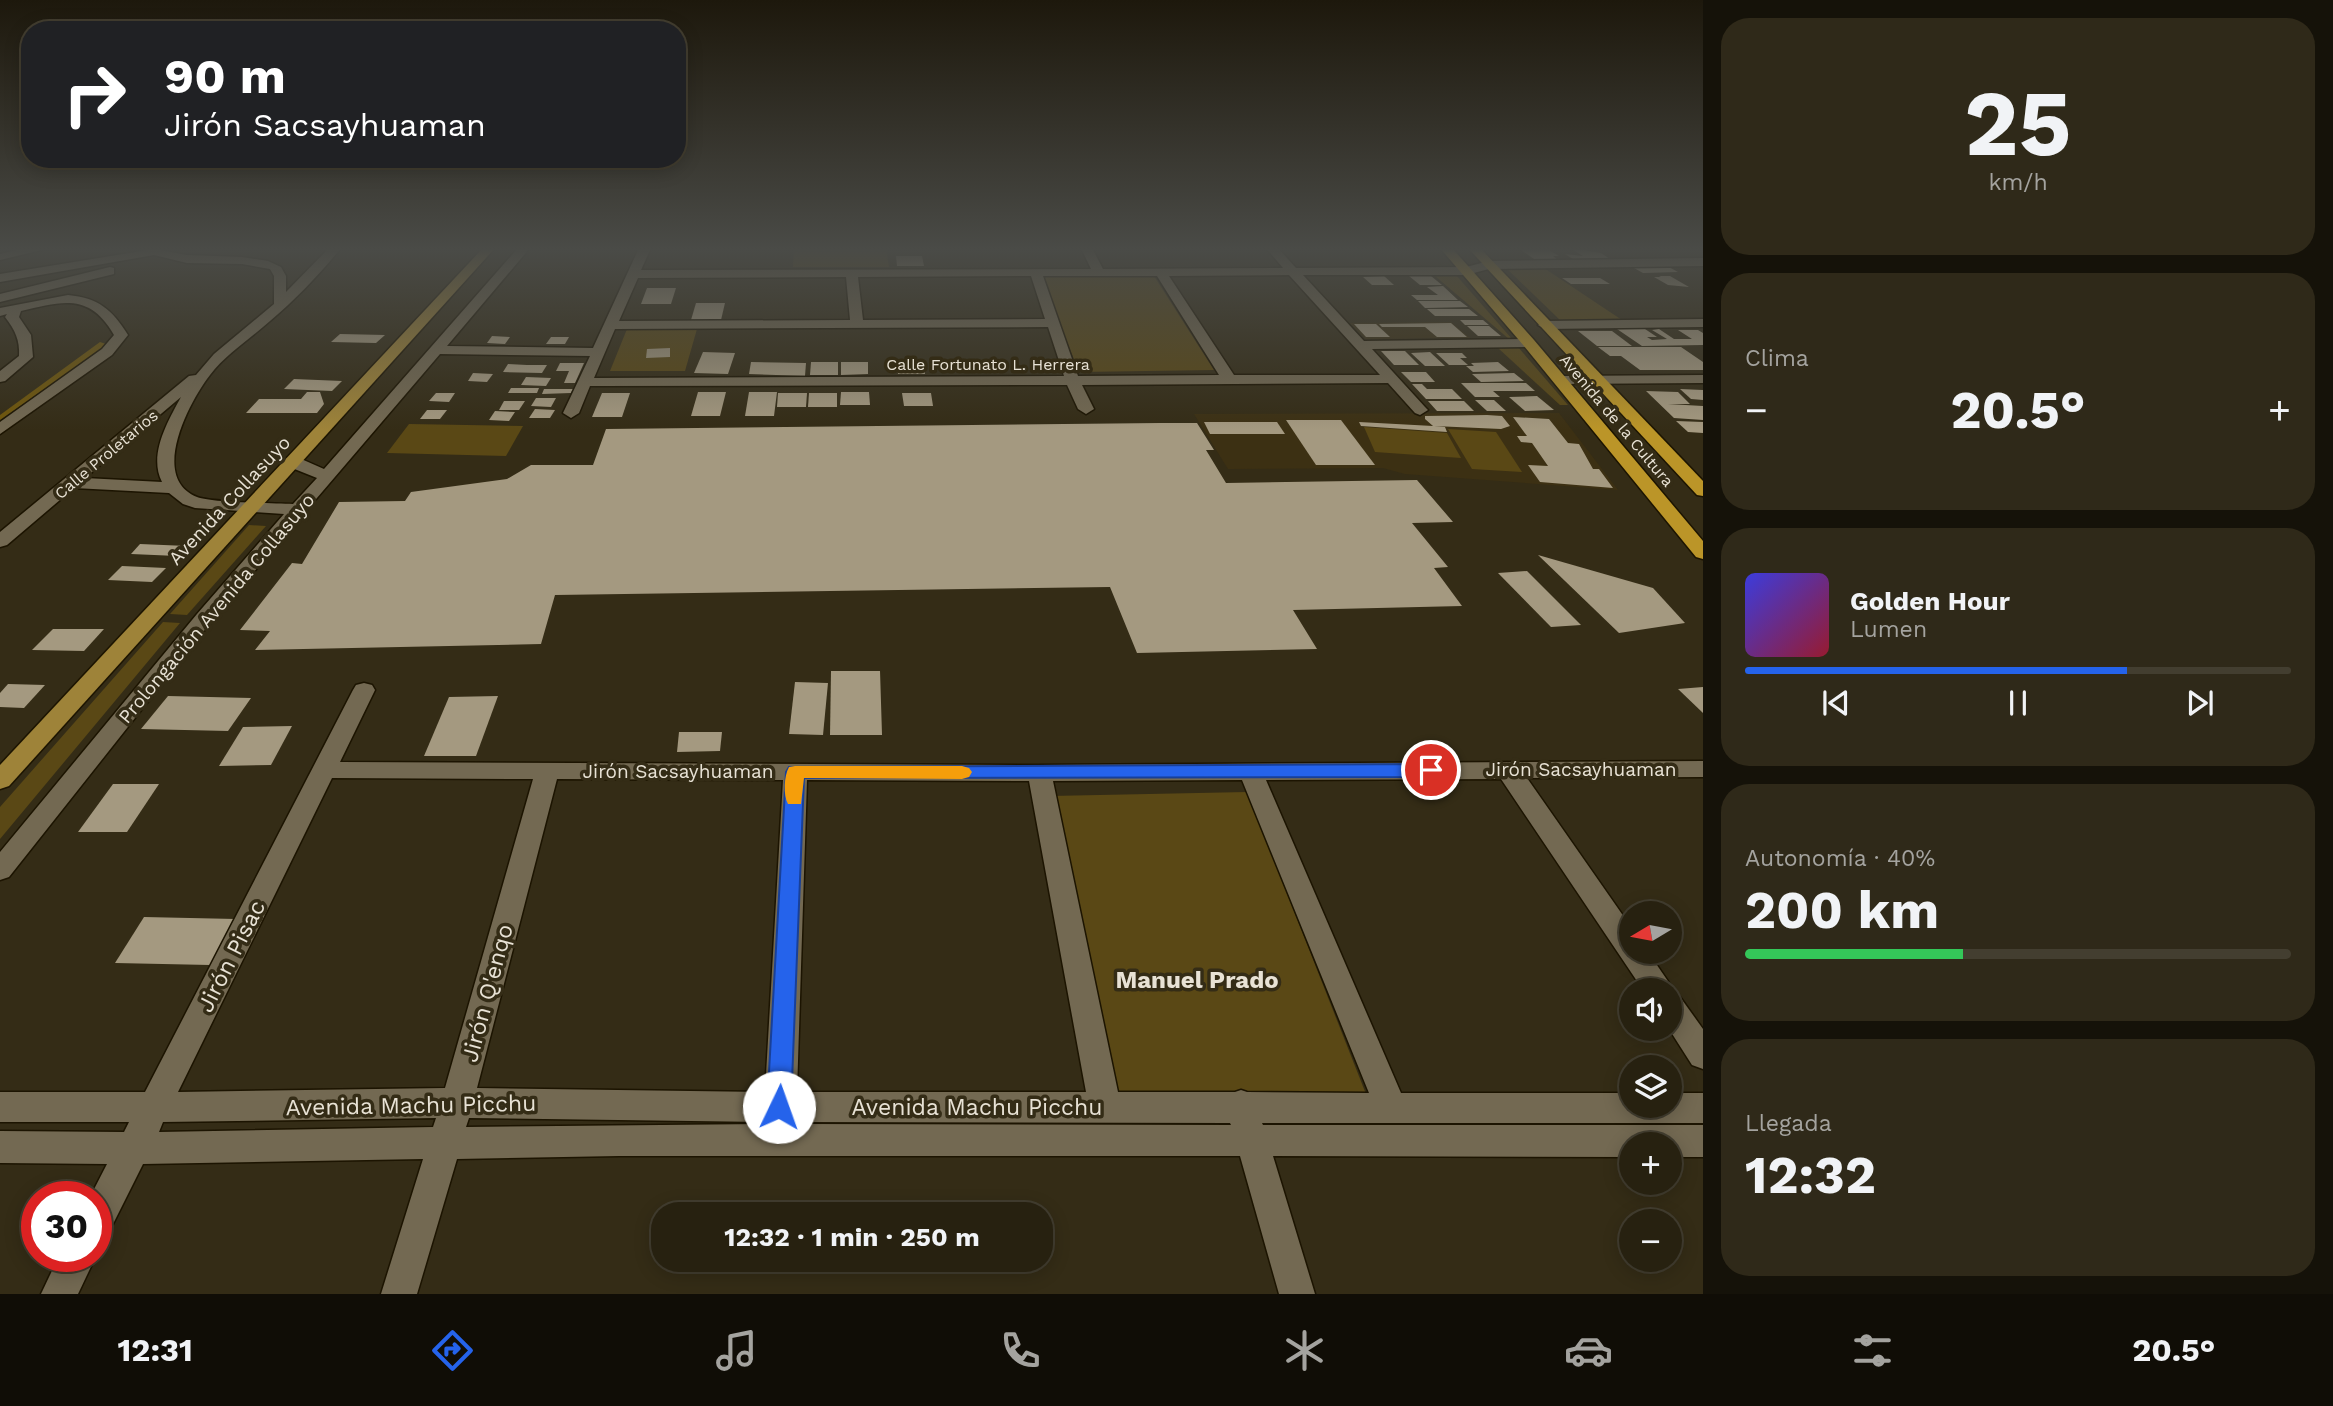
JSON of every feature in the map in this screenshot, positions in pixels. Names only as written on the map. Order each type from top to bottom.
[{"type":"highway","name":"Avenida de la Cultura","points":[[1499,308],[1703,553]]},
{"type":"highway","name":"Avenida de la Cultura","points":[[1529,308],[1703,491]]},
{"type":"main road","name":"Avenida Collasuyo","points":[[0,780],[434,308]]},
{"type":"street","points":[[0,429],[107,352],[121,335],[114,320],[98,308]]},
{"type":"street","name":"Calle Proletarios","points":[[0,541],[73,483],[276,308]]},
{"type":"street","name":"Prolongación Avenida Collasuyo","points":[[0,870],[158,673],[473,308]]},
{"type":"street","points":[[571,413],[618,308]]},
{"type":"street","points":[[855,308],[857,323]]},
{"type":"street","points":[[1048,308],[1073,381],[1086,409]]},
{"type":"street","points":[[1184,308],[1229,379]]},
{"type":"street","points":[[1326,308],[1420,410]]},
{"type":"street","points":[[0,312],[16,309]]},
{"type":"street","points":[[0,378],[26,357],[24,332],[12,317],[16,309]]},
{"type":"street","points":[[610,326],[1053,323]]},
{"type":"street","points":[[1545,325],[1703,323]]},
{"type":"street","points":[[1359,345],[1530,343]]},
{"type":"street","points":[[438,350],[599,352]]},
{"type":"street","points":[[210,366],[193,392],[169,440],[165,467],[174,488],[181,497],[195,503],[298,510]]},
{"type":"street","name":"Calle Fortunato L. Herrera","points":[[586,382],[1391,379]]},
{"type":"street","points":[[1560,380],[1703,379]]},
{"type":"street","points":[[293,462],[327,476]]},
{"type":"street","points":[[73,483],[174,488]]},
{"type":"street","name":"Jirón Pisac","points":[[112,1191],[364,690]]},
{"type":"street","name":"Jirón Sacsayhuaman","points":[[324,770],[1039,773],[1703,769]]},
{"type":"street","points":[[1508,770],[1619,932]]},
{"type":"street","name":"Jirón Q'enqo","points":[[399,1294],[457,1103],[547,771]]},
{"type":"street","points":[[779,1140],[795,772]]},
{"type":"street","points":[[1251,772],[1391,1107]]},
{"type":"street","points":[[1039,773],[1105,1107]]},
{"type":"street","points":[[1682,1024],[1703,1055]]},
{"type":"street","name":"Avenida Machu Picchu","points":[[0,1107],[154,1109],[457,1103],[779,1107],[1241,1105],[1703,1108]]},
{"type":"street","points":[[1241,1105],[1297,1294]]},
{"type":"street","name":"Avenida Machu Picchu","points":[[0,1147],[134,1148],[445,1142],[779,1140],[1703,1141]]},
{"type":"street","points":[[59,1294],[70,1272]]},
{"type":"shaded area","points":[[1054,308],[1175,308],[1214,370],[1079,372]]},
{"type":"shaded area","points":[[1473,308],[1485,308],[1512,339]]},
{"type":"shaded area","points":[[1548,308],[1605,308],[1622,320],[1561,321]]},
{"type":"shaded area","points":[[1451,322],[1470,338],[1366,339],[1350,323]]},
{"type":"shaded area","points":[[627,329],[697,329],[685,371],[610,371]]},
{"type":"shaded area","points":[[100,342],[106,344],[101,350],[0,420],[0,415]]},
{"type":"shaded area","points":[[1518,347],[1568,405],[1560,405],[1498,348]]},
{"type":"shaded area","points":[[1559,413],[1618,490],[1405,474],[1383,468],[1228,469],[1194,414]]},
{"type":"shaded area","points":[[409,424],[523,426],[506,456],[387,453]]},
{"type":"shaded area","points":[[1364,427],[1447,433],[1461,458],[1375,452]]},
{"type":"shaded area","points":[[1448,429],[1496,432],[1522,472],[1472,469]]},
{"type":"shaded area","points":[[249,525],[266,526],[187,615],[170,614]]},
{"type":"shaded area","points":[[163,622],[180,623],[0,839],[0,807]]},
{"type":"shaded area","points":[[1247,792],[1366,1094],[1112,1097],[1050,796]]},
{"type":"building","points":[[694,308],[724,308],[721,320],[691,320]]},
{"type":"building","points":[[1427,309],[1469,309],[1478,316],[1435,316]]},
{"type":"building","points":[[1460,320],[1483,320],[1489,325],[1465,325]]},
{"type":"building","points":[[1451,323],[1467,337],[1437,337],[1425,327],[1382,327],[1379,324]]},
{"type":"building","points":[[1354,324],[1376,324],[1390,337],[1366,337]]},
{"type":"building","points":[[1467,326],[1489,326],[1501,336],[1478,336]]},
{"type":"building","points":[[1617,329],[1645,329],[1657,337],[1647,337],[1652,340],[1667,339],[1652,330],[1659,329],[1674,339],[1692,339],[1678,330],[1698,330],[1703,333],[1703,345],[1642,346]]},
{"type":"building","points":[[1578,331],[1612,331],[1632,346],[1597,346]]},
{"type":"building","points":[[340,334],[385,335],[376,343],[331,342]]},
{"type":"building","points":[[492,336],[510,337],[505,344],[487,343]]},
{"type":"building","points":[[551,337],[569,337],[565,344],[546,344]]},
{"type":"building","points":[[1598,347],[1681,347],[1703,362],[1703,370],[1640,370],[1621,356],[1610,356]]},
{"type":"building","points":[[670,348],[670,357],[646,358],[647,349]]},
{"type":"building","points":[[1381,351],[1405,351],[1419,365],[1394,365]]},
{"type":"building","points":[[703,352],[735,353],[728,374],[694,373]]},
{"type":"building","points":[[1430,352],[1445,366],[1425,366],[1411,353]]},
{"type":"building","points":[[1436,353],[1462,353],[1467,358],[1460,358],[1468,365],[1449,365]]},
{"type":"building","points":[[751,362],[806,363],[805,376],[749,374]]},
{"type":"building","points":[[811,362],[838,362],[838,375],[810,375]]},
{"type":"building","points":[[841,362],[868,362],[868,374],[841,375]]},
{"type":"building","points":[[897,362],[924,362],[925,374],[898,374]]},
{"type":"building","points":[[1498,362],[1509,371],[1473,372],[1466,366],[1474,366],[1471,363]]},
{"type":"building","points":[[560,363],[584,363],[575,383],[564,383],[569,371],[556,371]]},
{"type":"building","points":[[508,364],[547,365],[542,373],[503,372]]},
{"type":"building","points":[[1401,372],[1426,372],[1435,382],[1411,382]]},
{"type":"building","points":[[473,373],[493,374],[487,382],[468,381]]},
{"type":"building","points":[[1514,373],[1524,381],[1481,382],[1472,374]]},
{"type":"building","points":[[526,377],[551,378],[546,386],[521,385]]},
{"type":"building","points":[[294,379],[342,381],[332,391],[284,389]]},
{"type":"building","points":[[1461,383],[1526,383],[1535,391],[1493,391],[1500,397],[1475,397]]},
{"type":"building","points":[[1412,384],[1422,384],[1427,389],[1452,389],[1462,399],[1426,399]]},
{"type":"building","points":[[511,388],[539,388],[537,393],[508,393]]},
{"type":"building","points":[[544,389],[573,389],[571,393],[542,394]]},
{"type":"building","points":[[1680,389],[1703,390],[1703,400],[1691,399]]},
{"type":"building","points":[[1646,391],[1678,392],[1690,404],[1668,404],[1703,406],[1703,420],[1674,418]]},
{"type":"building","points":[[307,392],[320,392],[324,404],[317,413],[246,413],[259,399],[301,399]]},
{"type":"building","points":[[698,392],[726,392],[720,416],[691,416]]},
{"type":"building","points":[[749,392],[777,392],[774,416],[745,416]]},
{"type":"building","points":[[841,392],[869,392],[870,405],[840,405]]},
{"type":"building","points":[[436,393],[455,393],[449,402],[429,401]]},
{"type":"building","points":[[602,393],[630,393],[622,417],[592,417]]},
{"type":"building","points":[[778,393],[807,393],[806,407],[777,407]]},
{"type":"building","points":[[809,393],[837,393],[837,407],[808,407]]},
{"type":"building","points":[[902,393],[931,393],[933,406],[904,406]]},
{"type":"building","points":[[1537,396],[1554,410],[1525,411],[1509,397]]},
{"type":"building","points":[[536,398],[556,398],[551,407],[531,406]]},
{"type":"building","points":[[1475,400],[1494,400],[1506,411],[1487,411]]},
{"type":"building","points":[[504,401],[525,401],[519,410],[499,410]]},
{"type":"building","points":[[1428,401],[1464,401],[1474,411],[1437,411]]},
{"type":"building","points":[[535,409],[555,410],[550,418],[529,418]]},
{"type":"building","points":[[427,410],[447,410],[440,419],[420,419]]},
{"type":"building","points":[[495,411],[515,412],[509,421],[489,420]]},
{"type":"building","points":[[1425,416],[1502,416],[1510,426],[1501,429],[1434,426],[1445,427],[1447,432],[1361,426],[1359,422],[1433,426]]},
{"type":"building","points":[[1513,417],[1549,419],[1568,443],[1579,444],[1593,469],[1599,469],[1613,488],[1540,482],[1528,465],[1548,466],[1532,443],[1521,442],[1517,436],[1527,436]]},
{"type":"building","points":[[1286,420],[1341,420],[1375,465],[1316,465]]},
{"type":"building","points":[[1676,421],[1703,422],[1703,433],[1688,432]]},
{"type":"building","points":[[1204,422],[1277,422],[1285,434],[1210,434]]},
{"type":"building","points":[[1197,423],[1214,450],[1206,450],[1226,483],[1417,480],[1453,522],[1412,523],[1448,567],[1434,568],[1462,606],[1293,610],[1317,649],[1137,653],[1110,587],[555,595],[541,644],[255,650],[270,631],[240,630],[292,563],[302,564],[339,502],[405,501],[411,492],[507,479],[531,465],[593,465],[606,429]]},
{"type":"building","points":[[140,544],[187,546],[177,556],[131,554]]},
{"type":"building","points":[[1538,555],[1653,588],[1685,623],[1619,633]]},
{"type":"building","points":[[122,566],[166,568],[152,582],[108,580]]},
{"type":"building","points":[[1527,571],[1581,625],[1551,627],[1498,573]]},
{"type":"building","points":[[53,629],[104,629],[84,651],[32,650]]},
{"type":"building","points":[[831,671],[880,671],[882,735],[830,735]]},
{"type":"building","points":[[795,682],[828,683],[823,735],[789,734]]},
{"type":"building","points":[[8,684],[45,685],[24,708],[0,707],[0,693]]},
{"type":"building","points":[[1703,687],[1703,713],[1678,689]]},
{"type":"building","points":[[168,696],[251,698],[228,731],[141,729]]},
{"type":"building","points":[[498,696],[476,756],[424,756],[449,697]]},
{"type":"building","points":[[292,726],[271,765],[219,766],[243,727]]},
{"type":"building","points":[[679,732],[722,732],[720,751],[677,752]]},
{"type":"building","points":[[113,784],[159,784],[127,832],[78,832]]},
{"type":"building","points":[[144,917],[236,919],[210,965],[115,963]]},
{"type":"slow traffic","points":[[794,799],[795,772],[962,772]]},
{"type":"district","name":"Manuel Prado","points":[[1197,980]]},
{"type":"route","points":[[779,1107],[795,772],[1431,770]]}]
